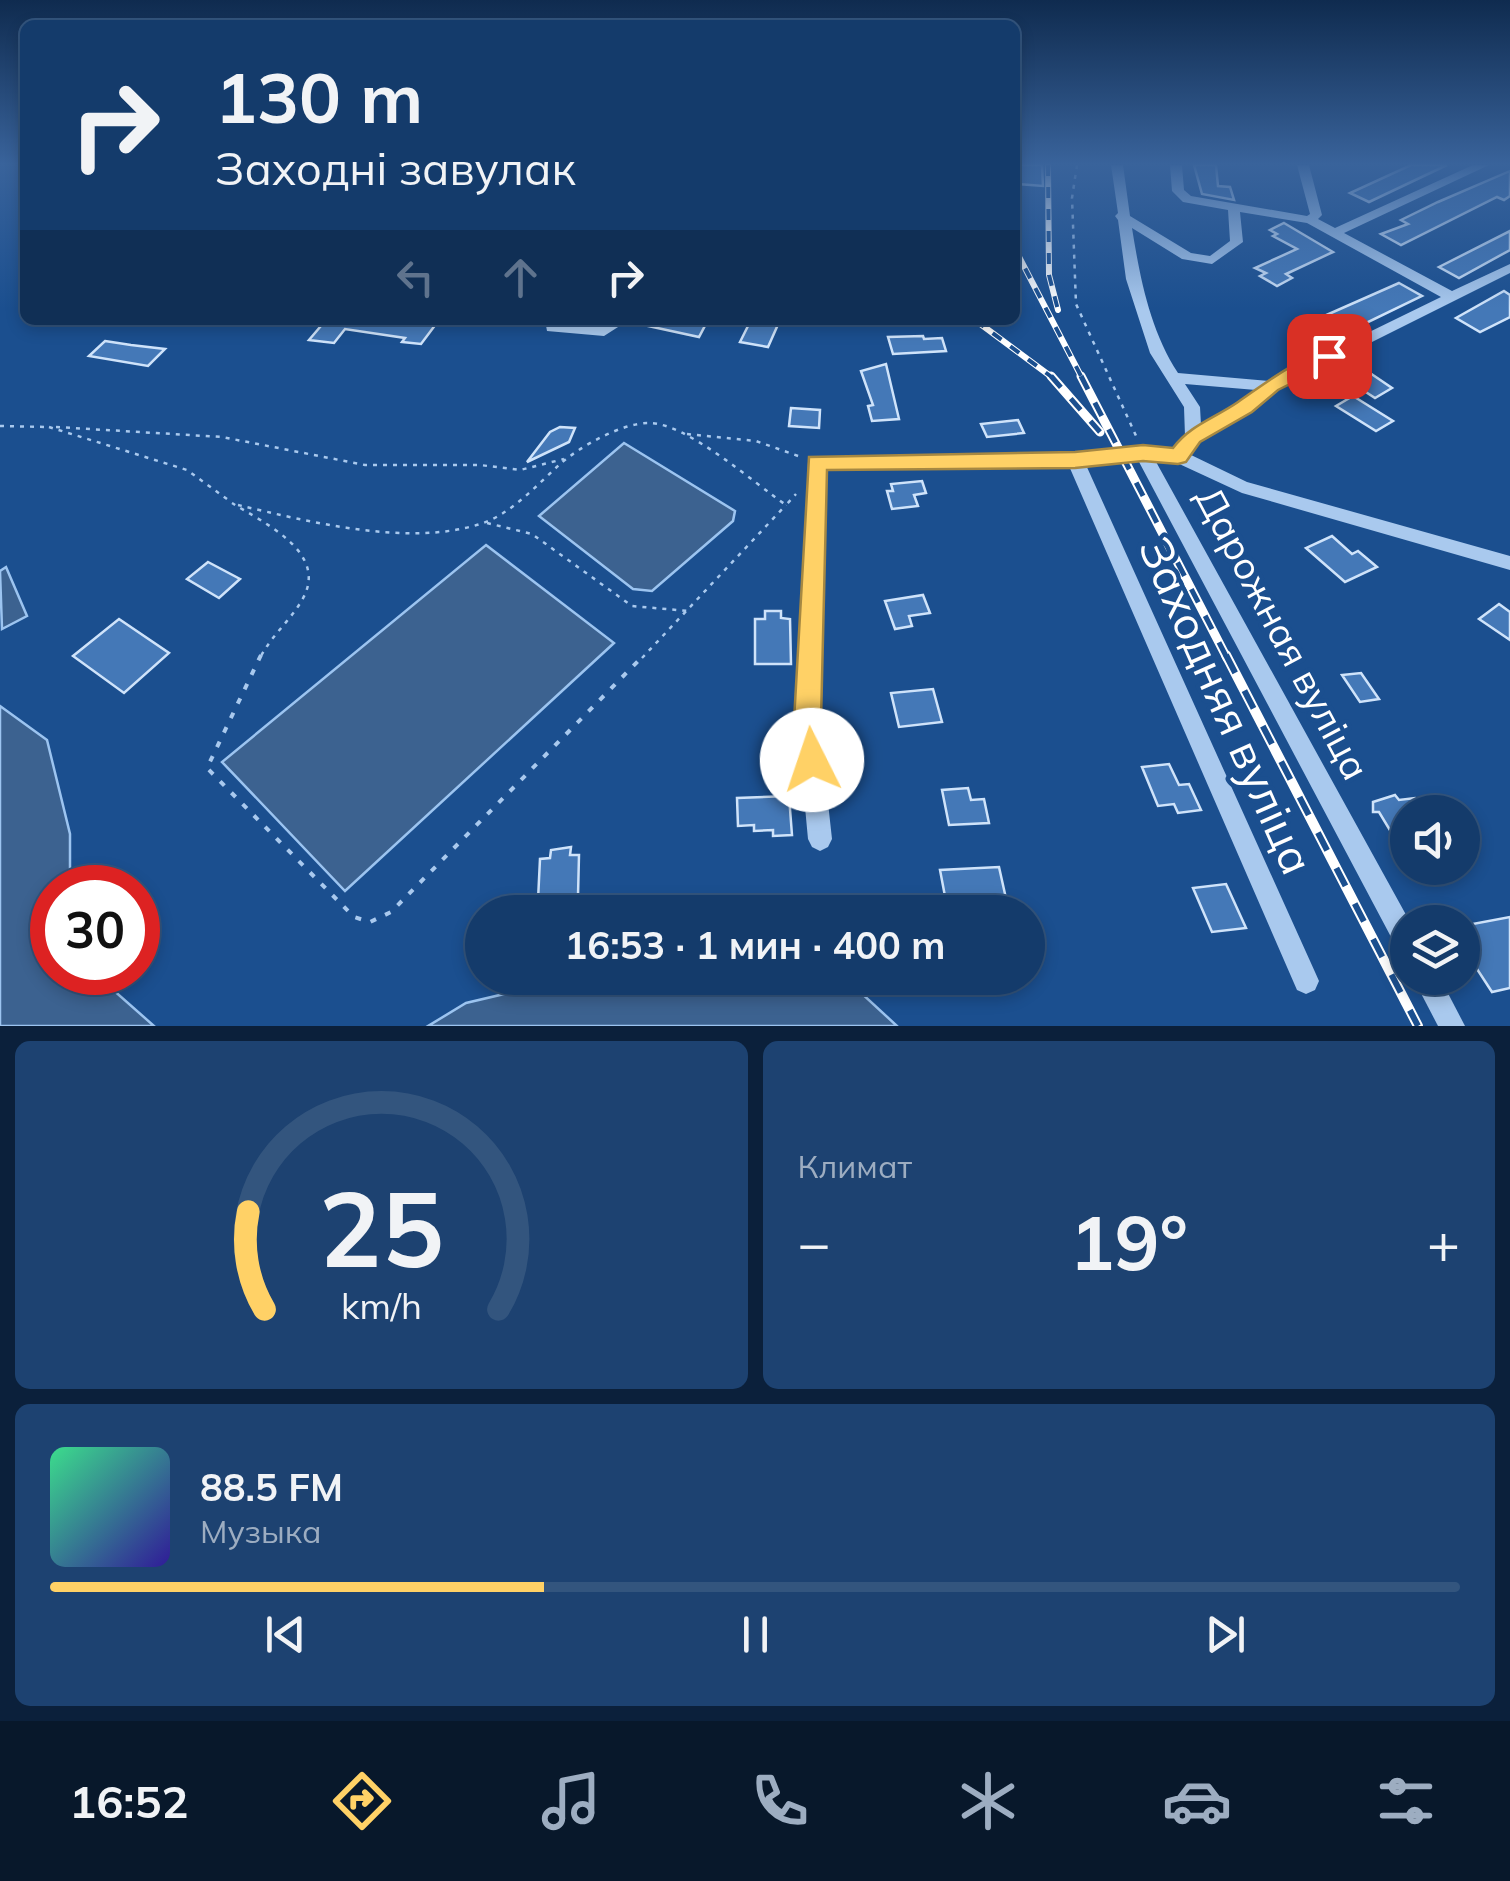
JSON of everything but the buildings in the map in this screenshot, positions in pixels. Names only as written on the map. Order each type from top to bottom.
[{"type":"street","name":"Дарожная вуліца","points":[[1122,213],[1133,279],[1157,353],[1192,407],[1192,437],[1178,456],[1143,453]]},
{"type":"street","points":[[1122,216],[1187,256],[1212,260],[1237,242],[1234,213]]},
{"type":"street","points":[[1268,213],[1313,218],[1341,230],[1450,296]]},
{"type":"street","points":[[1312,213],[1313,218]]},
{"type":"street","points":[[1341,230],[1378,213]]},
{"type":"street","points":[[1192,437],[1245,407],[1271,386],[1510,268]]},
{"type":"street","points":[[552,325],[604,331],[614,325]]},
{"type":"street","points":[[1173,378],[1271,386]]},
{"type":"street","name":"Дарожная вуліца","points":[[1143,453],[1390,911]]},
{"type":"street","points":[[820,840],[808,721],[816,468],[1075,460],[1143,453]]},
{"type":"street","points":[[1178,456],[1242,487],[1510,564]]},
{"type":"street","name":"Заходняя вуліца","points":[[1075,460],[1306,981]]},
{"type":"street","points":[[1435,995],[1452,1026]]},
{"type":"path","points":[[1073,213],[1076,304],[1143,453]]},
{"type":"path","points":[[50,427],[187,470],[232,503],[300,551],[309,574],[306,591],[262,652],[236,715],[207,768],[354,917],[370,922],[391,912],[688,611],[816,468],[756,440],[682,433],[649,423],[616,432],[567,458],[514,505],[486,522],[444,534],[322,525],[232,503]]},
{"type":"path","points":[[0,426],[222,437],[364,465],[480,465],[520,470],[567,458]]},
{"type":"path","points":[[682,433],[786,505]]},
{"type":"path","points":[[486,522],[532,534],[632,606],[688,611]]},
{"type":"water","points":[[624,443],[735,511],[733,521],[652,591],[633,589],[539,516]]},
{"type":"water","points":[[486,545],[614,643],[345,891],[222,762]]},
{"type":"water","points":[[6,567],[27,616],[2,629],[0,571]]},
{"type":"water","points":[[0,706],[47,740],[70,834],[70,865],[30,865],[30,995],[119,995],[154,1026],[0,1026]]},
{"type":"water","points":[[500,995],[863,995],[897,1026],[428,1026],[466,1003]]},
{"type":"railway","points":[[1048,213],[1049,275],[1058,310]]},
{"type":"railway","points":[[1020,259],[1082,378]]},
{"type":"railway","points":[[982,325],[1052,377]]},
{"type":"railway","points":[[1081,376],[1227,658]]},
{"type":"railway","points":[[1052,377],[1100,432]]},
{"type":"railway","points":[[1226,655],[1418,1026]]},
{"type":"route","points":[[812,760],[808,721],[816,462],[1075,460],[1143,453],[1178,456],[1192,437],[1245,407],[1271,386],[1329,356]]}]
